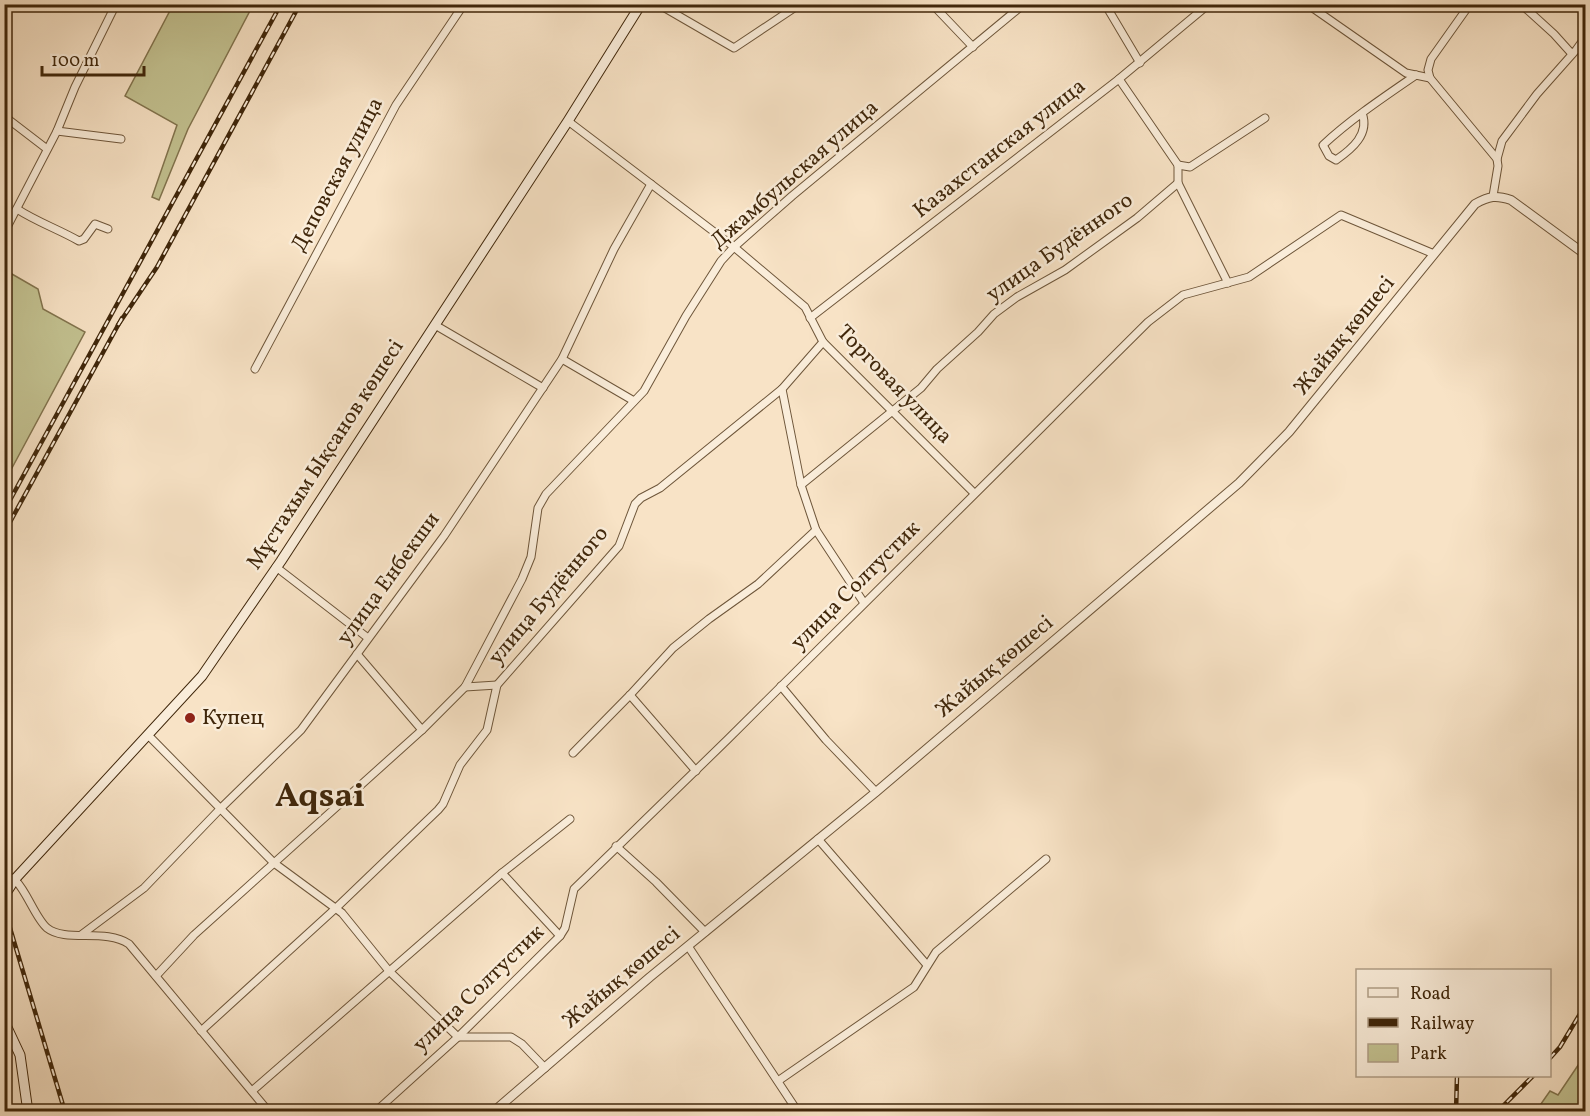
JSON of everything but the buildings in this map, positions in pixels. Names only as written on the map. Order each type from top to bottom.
[{"type":"main road","name":"Мұстахым Ықсанов көшесі","points":[[4,896],[15,879],[202,676],[568,122],[641,4]]},
{"type":"main road","points":[[4,1021],[20,1055],[28,1112]]},
{"type":"street","points":[[4,233],[57,131],[75,87],[116,4]]},
{"type":"street","name":"Деповская улица","points":[[255,369],[396,105],[464,4]]},
{"type":"street","points":[[658,4],[734,48],[800,4]]},
{"type":"street","points":[[932,4],[973,47]]},
{"type":"street","name":"Джамбульская улица","points":[[156,975],[194,935],[422,729],[465,687],[522,579],[531,557],[538,508],[546,494],[645,391],[686,316],[721,261],[792,196],[1024,4]]},
{"type":"street","points":[[1105,4],[1140,63]]},
{"type":"street","name":"Казахстанская улица","points":[[810,318],[1140,63],[1209,4]]},
{"type":"street","points":[[1308,4],[1406,73],[1431,78]]},
{"type":"street","points":[[1470,4],[1431,59],[1428,70],[1431,78],[1497,159]]},
{"type":"street","points":[[1521,4],[1574,52],[1586,51]]},
{"type":"street","points":[[1586,36],[1537,94],[1502,141],[1497,159],[1493,196],[1511,201],[1586,255]]},
{"type":"street","points":[[1362,113],[1364,127],[1362,136],[1336,160],[1329,156],[1323,145],[1362,113],[1416,75]]},
{"type":"street","points":[[1119,79],[1178,165],[1178,183],[1228,283]]},
{"type":"street","points":[[4,116],[47,149]]},
{"type":"street","points":[[1178,165],[1190,167],[1265,118]]},
{"type":"street","name":"Торговая улица","points":[[568,122],[734,248],[805,306],[823,342],[974,493]]},
{"type":"street","points":[[57,131],[121,140]]},
{"type":"street","name":"улица Будённого","points":[[801,485],[921,388],[994,314],[1017,297],[1065,270],[1137,218],[1178,183]]},
{"type":"street","name":"улица Енбекши","points":[[81,935],[144,888],[301,730],[444,536],[562,359],[614,249],[651,184]]},
{"type":"street","name":"Жайық көшесі","points":[[493,1112],[688,946],[876,792],[1239,483],[1267,457],[1475,204],[1493,196]]},
{"type":"street","points":[[17,209],[38,222],[49,225],[79,241],[84,239],[95,224],[108,230]]},
{"type":"street","name":"улица Солтустик","points":[[375,1112],[458,1037],[560,936],[565,928],[574,889],[616,846],[696,771],[1148,322],[1183,296],[1249,277],[1341,215],[1434,254]]},
{"type":"street","points":[[435,325],[543,387]]},
{"type":"street","name":"улица Будённого","points":[[201,1031],[336,908],[443,804],[460,765],[487,730],[497,685],[619,546],[635,504],[641,498],[660,488],[782,389],[823,342]]},
{"type":"street","points":[[562,359],[634,401]]},
{"type":"street","points":[[782,389],[801,485],[816,530],[864,603]]},
{"type":"street","points":[[573,753],[673,648],[759,584],[816,530]]},
{"type":"street","points":[[276,567],[368,638]]},
{"type":"street","points":[[357,654],[422,729]]},
{"type":"street","points":[[465,687],[497,685]]},
{"type":"street","points":[[781,686],[826,740],[876,792]]},
{"type":"street","points":[[630,695],[696,771]]},
{"type":"street","points":[[148,735],[274,863],[336,908],[388,971],[458,1037],[511,1037],[522,1044],[545,1068]]},
{"type":"street","points":[[252,1091],[502,873],[570,819]]},
{"type":"street","points":[[818,839],[927,965]]},
{"type":"street","points":[[616,846],[656,882],[705,932]]},
{"type":"street","points":[[778,1081],[914,987],[936,952],[1046,859]]},
{"type":"street","points":[[502,873],[560,936]]},
{"type":"street","points":[[4,875],[15,879],[47,928],[60,933],[121,939],[129,944],[269,1112]]},
{"type":"street","points":[[688,946],[798,1112]]},
{"type":"green space","points":[[173,5],[253,5],[188,129],[159,200],[152,197],[177,125],[125,96]]},
{"type":"green space","points":[[5,270],[38,289],[43,309],[85,332],[5,481]]},
{"type":"green space","points":[[1585,1055],[1585,1111],[1536,1111],[1550,1091],[1558,1095]]},
{"type":"railway","points":[[4,511],[281,4]]},
{"type":"railway","points":[[118,325],[157,267],[300,4]]},
{"type":"railway","points":[[4,533],[122,318]]},
{"type":"railway","points":[[4,908],[65,1112]]},
{"type":"railway","points":[[1551,1057],[1560,1047],[1586,1004]]},
{"type":"railway","points":[[1456,1112],[1457,1077]]},
{"type":"railway","points":[[1497,1112],[1532,1077]]},
{"type":"place","name":"Купец","points":[[190,718]]},
{"type":"district","name":"Aqsai","points":[[320,797]]}]
